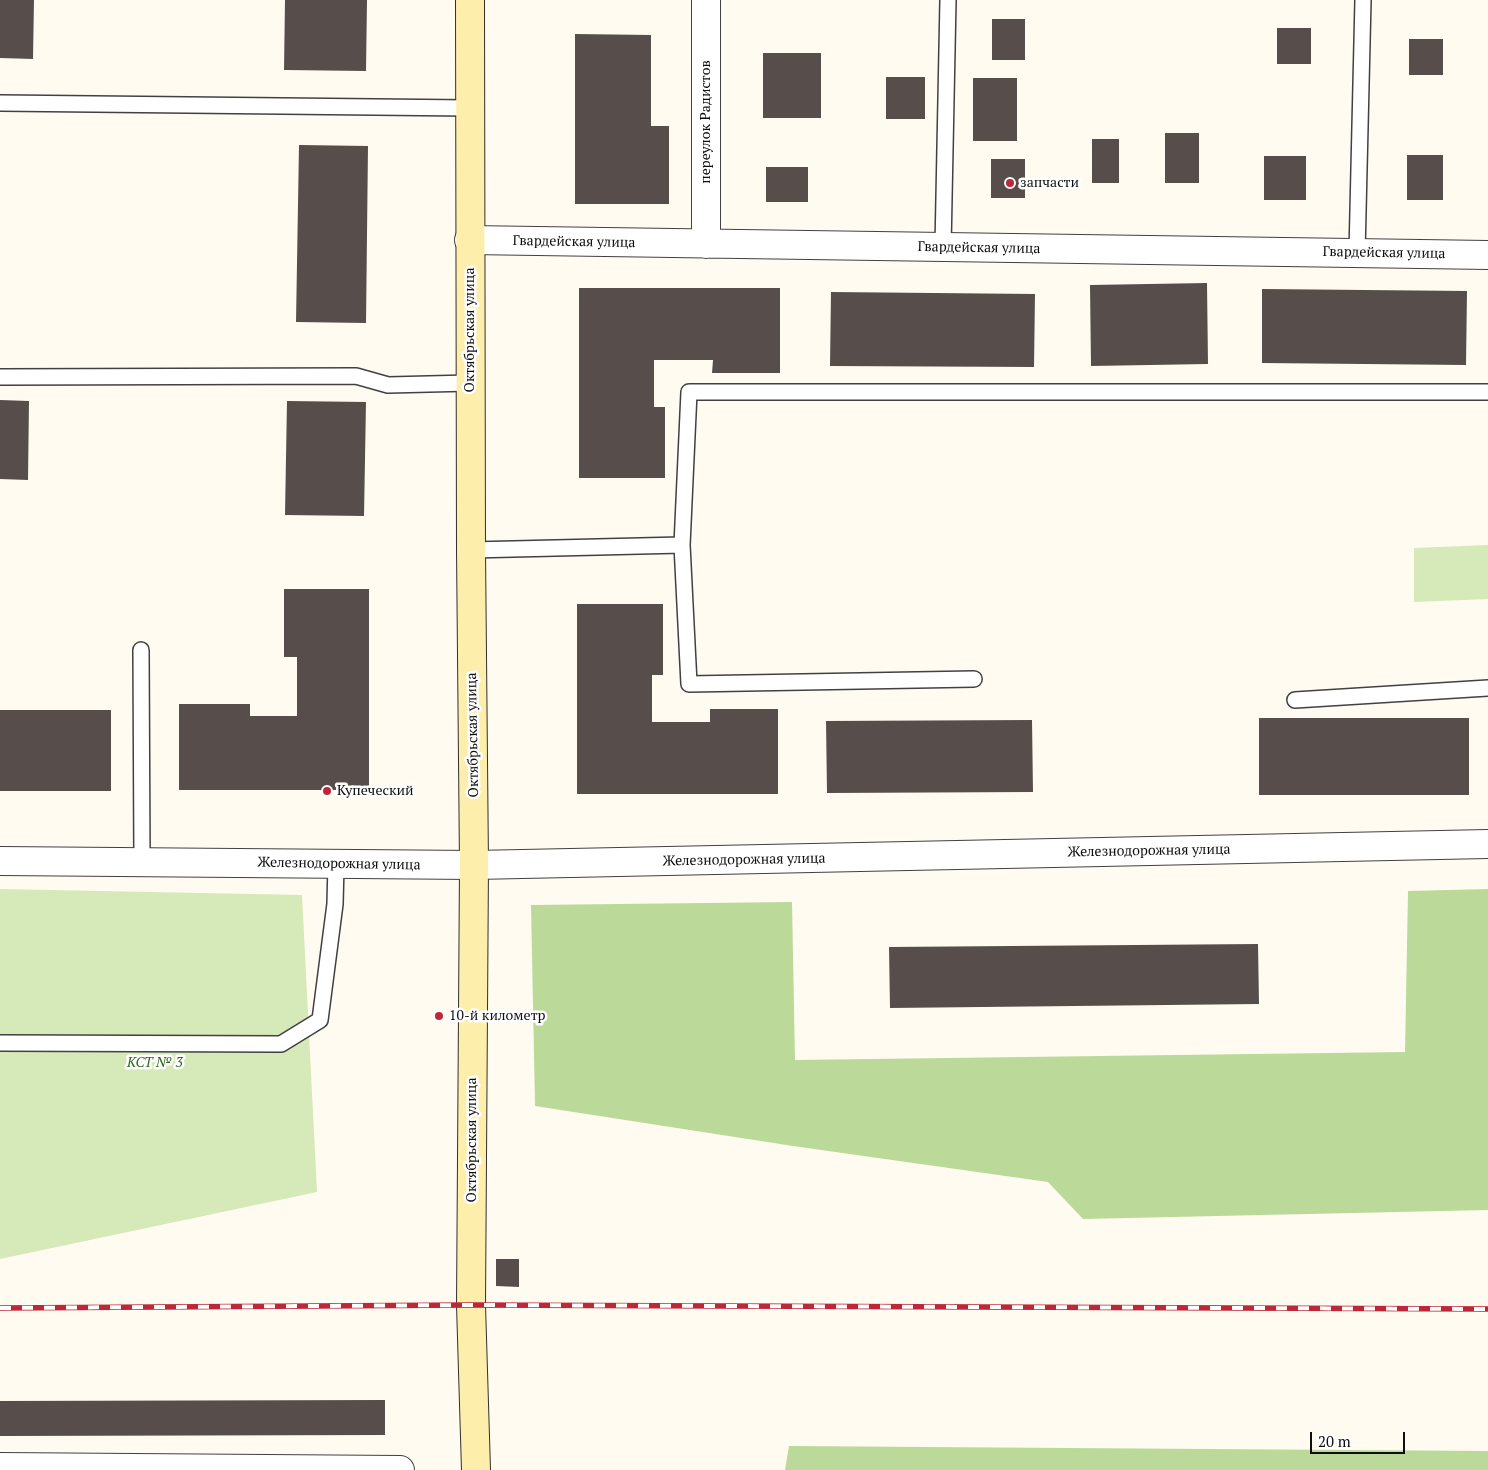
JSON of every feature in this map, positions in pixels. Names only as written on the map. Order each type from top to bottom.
[{"type":"main road","name":"Октябрьская улица","points":[[470,0],[469,240],[474,865],[471,1305],[476,1470]]},
{"type":"street","name":"переулок Радистов","points":[[706,0],[706,244]]},
{"type":"street","name":"Гвардейская улица","points":[[469,240],[1488,255]]},
{"type":"street","name":"Железнодорожная улица","points":[[0,861],[474,865],[1488,844]]},
{"type":"street","points":[[0,1467],[400,1470]]},
{"type":"lane","points":[[943,247],[948,0]]},
{"type":"lane","points":[[1357,253],[1363,0]]},
{"type":"lane","points":[[0,103],[469,108]]},
{"type":"lane","points":[[0,377],[356,376],[388,386],[470,383]]},
{"type":"lane","points":[[974,679],[689,684],[682,545],[689,392],[1488,392]]},
{"type":"lane","points":[[471,550],[682,545]]},
{"type":"lane","points":[[142,650],[142,862]]},
{"type":"lane","points":[[1295,700],[1488,688]]},
{"type":"lane","points":[[0,1043],[281,1044],[320,1020],[335,904],[336,864]]},
{"type":"green space","points":[[1488,545],[1488,599],[1414,602],[1414,548]]},
{"type":"green space","name":"КСТ № 3","points":[[0,889],[302,895],[317,1192],[0,1259]]},
{"type":"green space","points":[[1488,889],[1488,1210],[1083,1219],[1048,1182],[793,1146],[535,1106],[531,905],[792,902],[795,1060],[1405,1052],[1408,891]]},
{"type":"green space","points":[[789,1446],[1488,1451],[1488,1470],[785,1470]]},
{"type":"building","points":[[0,0],[34,0],[33,59],[0,58]]},
{"type":"building","points":[[285,0],[367,0],[366,71],[284,70]]},
{"type":"building","points":[[992,19],[1025,19],[1025,60],[992,60]]},
{"type":"building","points":[[1277,28],[1311,28],[1311,64],[1277,64]]},
{"type":"building","points":[[575,34],[651,35],[651,126],[669,126],[669,204],[575,204]]},
{"type":"building","points":[[1409,39],[1443,39],[1443,75],[1409,75]]},
{"type":"building","points":[[763,53],[821,53],[821,118],[763,118]]},
{"type":"building","points":[[886,77],[925,77],[925,119],[886,119]]},
{"type":"building","points":[[973,78],[1017,78],[1017,141],[973,141]]},
{"type":"building","points":[[1165,133],[1199,133],[1199,183],[1165,183]]},
{"type":"building","points":[[1092,139],[1119,139],[1119,183],[1092,183]]},
{"type":"building","points":[[299,145],[368,146],[366,323],[296,322]]},
{"type":"building","points":[[1407,155],[1443,155],[1443,200],[1407,200]]},
{"type":"building","points":[[1264,156],[1306,156],[1306,200],[1264,200]]},
{"type":"building","points":[[991,159],[1025,159],[1025,198],[991,198]]},
{"type":"building","points":[[766,167],[808,167],[808,202],[766,202]]},
{"type":"building","points":[[1207,283],[1208,364],[1091,366],[1090,285]]},
{"type":"building","points":[[579,288],[780,288],[780,373],[712,373],[713,360],[654,360],[654,407],[665,407],[665,478],[579,478]]},
{"type":"building","points":[[1262,289],[1467,291],[1466,365],[1262,363]]},
{"type":"building","points":[[831,292],[1035,294],[1034,367],[830,366]]},
{"type":"building","points":[[0,400],[29,401],[28,480],[0,479]]},
{"type":"building","points":[[287,401],[366,402],[364,516],[285,515]]},
{"type":"building","points":[[284,589],[369,589],[369,790],[179,790],[179,704],[250,704],[250,716],[297,716],[297,657],[284,657]]},
{"type":"building","points":[[577,604],[663,604],[663,675],[652,675],[652,722],[710,722],[710,709],[778,709],[778,794],[577,794]]},
{"type":"building","points":[[0,710],[111,710],[111,791],[0,791]]},
{"type":"building","points":[[1259,718],[1469,718],[1469,795],[1259,795]]},
{"type":"building","points":[[1032,720],[1033,792],[827,793],[826,721]]},
{"type":"building","points":[[1258,944],[1259,1004],[890,1008],[889,947]]},
{"type":"building","points":[[496,1259],[519,1259],[519,1287],[496,1286]]},
{"type":"building","points":[[385,1400],[385,1435],[0,1436],[0,1401]]},
{"type":"railway","points":[[0,1308],[471,1305],[1488,1309]]},
{"type":"place","name":"запчасти","points":[[1010,183]]},
{"type":"place","name":"Купеческий","points":[[327,791]]},
{"type":"place","name":"10-й километр","points":[[439,1016]]}]
